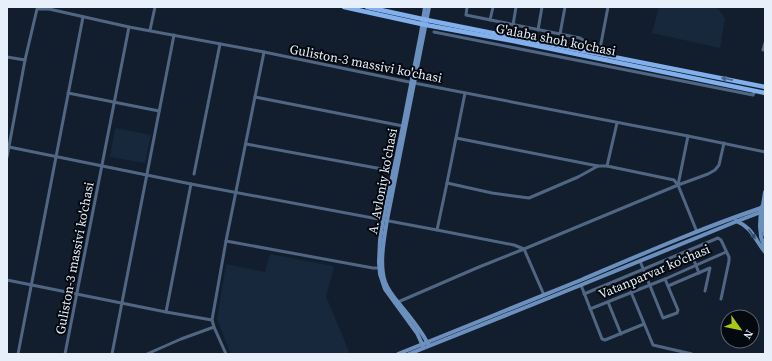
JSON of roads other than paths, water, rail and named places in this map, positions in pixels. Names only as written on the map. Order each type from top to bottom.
[{"type":"main road","name":"G'alaba shoh ko'chasi","points":[[344,7],[582,50],[765,87]]},
{"type":"main road","name":"G'alaba shoh ko'chasi","points":[[367,7],[424,22],[455,33],[508,40],[604,63],[765,93]]},
{"type":"street","points":[[150,30],[155,7]]},
{"type":"street","name":"A. Avloniy ko'chasi","points":[[423,346],[417,333],[385,290],[379,268],[380,240],[413,83],[424,22],[425,7]]},
{"type":"street","name":"A. Avloniy ko'chasi","points":[[424,22],[429,7]]},
{"type":"street","points":[[468,7],[466,15],[580,38],[583,40],[582,50]]},
{"type":"street","points":[[490,20],[493,7]]},
{"type":"street","points":[[513,25],[516,7]]},
{"type":"street","points":[[538,30],[542,7]]},
{"type":"street","points":[[560,34],[565,7]]},
{"type":"street","points":[[599,54],[608,7]]},
{"type":"street","name":"Guliston-3 massivi ko'chasi","points":[[26,60],[37,9],[49,9],[129,27],[264,52],[413,83],[765,152]]},
{"type":"street","points":[[18,354],[83,17]]},
{"type":"street","name":"Guliston-3 massivi ko'chasi","points":[[65,354],[129,27]]},
{"type":"street","points":[[434,32],[455,33]]},
{"type":"street","points":[[112,354],[174,35]]},
{"type":"street","points":[[763,50],[765,43]]},
{"type":"street","points":[[194,174],[220,44]]},
{"type":"street","points":[[226,354],[212,320],[226,241],[264,52]]},
{"type":"street","points":[[7,56],[26,60],[7,157]]},
{"type":"street","name":"A. Avloniy ko'chasi","points":[[413,83],[393,172],[385,220],[382,261],[385,283],[390,293],[411,319],[428,344]]},
{"type":"street","points":[[68,93],[159,111]]},
{"type":"street","points":[[437,230],[465,93]]},
{"type":"street","points":[[255,97],[403,126]]},
{"type":"street","points":[[606,166],[617,122]]},
{"type":"street","points":[[678,185],[688,136]]},
{"type":"street","points":[[456,138],[674,180],[678,185],[697,232]]},
{"type":"street","points":[[398,302],[478,266],[524,249],[708,174],[715,170],[719,164],[724,143]]},
{"type":"street","points":[[246,144],[393,172]]},
{"type":"street","name":"Guliston-3 massivi ko'chasi","points":[[9,147],[191,184],[437,230],[524,249]]},
{"type":"street","points":[[447,183],[492,193],[529,198],[578,177],[598,166]]},
{"type":"street","points":[[166,312],[191,184]]},
{"type":"street","points":[[765,192],[760,226],[761,237],[765,248]]},
{"type":"street","points":[[398,354],[423,346],[581,285],[697,232],[737,216],[762,209]]},
{"type":"street","points":[[428,344],[544,295],[640,259],[736,221],[762,209]]},
{"type":"street","points":[[762,209],[765,235]]},
{"type":"street","points":[[736,221],[743,224],[750,230],[765,252]]},
{"type":"street","points":[[584,294],[718,238],[721,240],[729,261],[721,299]]},
{"type":"street","points":[[226,241],[379,268]]},
{"type":"street","points":[[524,249],[544,295]]},
{"type":"street","points":[[690,250],[699,273]]},
{"type":"street","name":"Vatanparvar ko'chasi","points":[[590,309],[665,279],[726,252]]},
{"type":"street","points":[[640,259],[643,270],[663,318],[677,313],[678,310],[665,279]]},
{"type":"street","points":[[668,286],[710,268],[705,291]]},
{"type":"street","points":[[7,280],[212,320]]},
{"type":"street","points":[[581,285],[602,339],[605,340],[644,324]]},
{"type":"street","points":[[631,292],[653,345],[692,354]]},
{"type":"street","points":[[608,302],[621,334]]},
{"type":"street","points":[[147,354],[181,339],[214,327]]},
{"type":"street","points":[[409,354],[423,346]]}]
